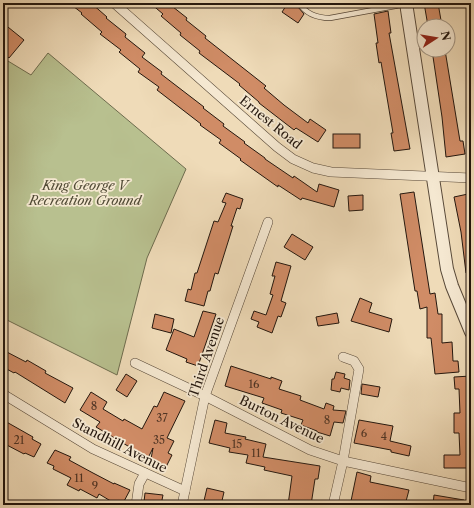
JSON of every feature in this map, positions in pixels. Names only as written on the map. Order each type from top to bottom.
[{"type":"street","points":[[406,3],[447,269],[452,286],[471,332]]},
{"type":"street","name":"Ernest Road","points":[[117,4],[277,147],[293,159],[313,168],[331,172],[471,178]]},
{"type":"street","name":"Third Avenue","points":[[182,505],[205,396],[268,222]]},
{"type":"street","points":[[333,505],[343,461],[359,369],[354,361],[343,358]]},
{"type":"street","name":"Burton Avenue","points":[[136,363],[205,396],[310,450],[343,461],[471,488]]},
{"type":"street","name":"Standhill Avenue","points":[[3,394],[93,449],[185,491]]},
{"type":"street","points":[[136,505],[139,484],[145,473]]},
{"type":"lane","points":[[299,3],[310,14],[318,18],[406,3]]},
{"type":"green space","name":"King George V Recreation Ground","points":[[48,53],[186,169],[147,258],[117,375],[3,318],[3,58],[31,75]]},
{"type":"building","points":[[69,3],[91,3],[107,17],[106,18],[126,34],[125,37],[145,53],[142,57],[224,124],[223,126],[265,159],[317,192],[319,184],[339,190],[334,207],[302,198],[301,200],[278,185],[278,187],[240,160],[241,159],[219,143],[221,140],[157,90],[159,87],[138,72],[140,69],[119,52],[121,50],[100,34],[102,32]]},
{"type":"building","points":[[150,3],[168,3],[187,18],[186,20],[206,36],[205,38],[266,86],[264,88],[284,105],[308,123],[310,119],[326,130],[318,142],[296,128],[294,130],[259,103],[239,85],[240,84],[199,53],[200,51],[180,35],[181,33],[161,16],[163,14]]},
{"type":"building","points":[[288,3],[298,7],[304,14],[298,23],[282,12]]},
{"type":"building","points":[[372,3],[386,3],[387,4],[372,6]]},
{"type":"building","points":[[424,3],[438,3],[441,18],[427,18]]},
{"type":"building","points":[[388,11],[391,33],[389,33],[410,149],[394,151],[391,133],[393,133],[381,62],[379,63],[376,43],[378,43],[374,14]]},
{"type":"building","points":[[3,23],[24,40],[9,58],[3,53]]},
{"type":"building","points":[[433,58],[446,58],[460,141],[463,141],[465,154],[446,157]]},
{"type":"building","points":[[333,134],[360,134],[360,148],[333,148]]},
{"type":"building","points":[[414,192],[430,294],[435,293],[438,314],[442,314],[442,343],[452,342],[453,361],[458,361],[459,372],[435,374],[431,338],[427,338],[427,307],[420,309],[417,291],[415,291],[400,194]]},
{"type":"building","points":[[226,193],[243,199],[240,209],[237,208],[231,226],[233,226],[218,274],[215,273],[204,306],[185,301],[188,289],[191,290],[195,273],[197,273],[214,221],[218,222],[226,203],[222,202]]},
{"type":"building","points":[[468,194],[471,211],[471,272],[466,273],[461,232],[454,197]]},
{"type":"building","points":[[363,195],[363,210],[349,211],[348,196]]},
{"type":"building","points":[[292,234],[313,247],[305,260],[284,247]]},
{"type":"building","points":[[276,262],[291,266],[281,301],[286,303],[281,317],[278,316],[272,333],[257,327],[259,322],[251,319],[254,311],[266,315],[273,295],[270,294],[275,276],[272,276]]},
{"type":"building","points":[[360,298],[372,303],[369,312],[392,319],[389,332],[351,321]]},
{"type":"building","points":[[203,311],[216,314],[198,366],[186,362],[187,359],[166,350],[174,329],[194,337]]},
{"type":"building","points":[[337,313],[339,323],[318,326],[316,317]]},
{"type":"building","points":[[155,314],[174,319],[171,333],[152,328]]},
{"type":"building","points":[[3,350],[26,362],[27,360],[46,371],[45,373],[73,388],[65,403],[15,372],[14,373],[3,367]]},
{"type":"building","points":[[231,366],[282,381],[279,389],[301,396],[300,400],[324,409],[326,403],[334,406],[333,410],[346,411],[343,423],[334,422],[330,436],[301,425],[303,420],[281,413],[282,410],[262,403],[264,398],[225,386]]},
{"type":"building","points":[[336,372],[345,374],[344,378],[350,380],[349,390],[341,388],[340,392],[331,390],[332,379],[334,379]]},
{"type":"building","points":[[126,374],[137,381],[127,397],[116,390]]},
{"type":"building","points":[[471,376],[471,468],[444,468],[444,455],[460,455],[459,433],[454,433],[454,413],[460,413],[459,389],[455,389],[454,377]]},
{"type":"building","points":[[362,384],[380,387],[378,397],[361,394]]},
{"type":"building","points":[[91,392],[107,402],[103,409],[123,421],[124,419],[142,429],[154,406],[157,407],[164,392],[185,401],[167,438],[174,441],[168,453],[172,455],[166,467],[151,459],[153,448],[148,458],[96,427],[100,422],[80,410]]},
{"type":"building","points":[[3,420],[33,437],[32,439],[41,444],[34,457],[25,453],[24,454],[3,443]]},
{"type":"building","points":[[215,420],[227,423],[225,433],[246,437],[245,439],[266,444],[263,457],[320,466],[318,479],[315,479],[311,505],[288,505],[292,476],[264,470],[265,467],[246,463],[248,455],[229,452],[230,448],[209,443]]},
{"type":"building","points":[[359,420],[393,426],[390,441],[411,446],[409,456],[391,452],[391,450],[354,443]]},
{"type":"building","points":[[55,450],[71,457],[69,460],[93,473],[114,484],[130,490],[122,505],[115,501],[114,503],[99,494],[97,498],[80,489],[79,491],[67,485],[71,478],[53,469],[54,466],[47,463]]},
{"type":"building","points":[[357,472],[371,476],[370,482],[409,490],[405,505],[379,505],[366,502],[365,504],[351,501]]},
{"type":"building","points":[[207,488],[224,492],[221,505],[203,505]]},
{"type":"building","points":[[145,493],[163,495],[161,505],[145,505]]},
{"type":"building","points":[[434,495],[464,500],[463,505],[433,505]]}]
